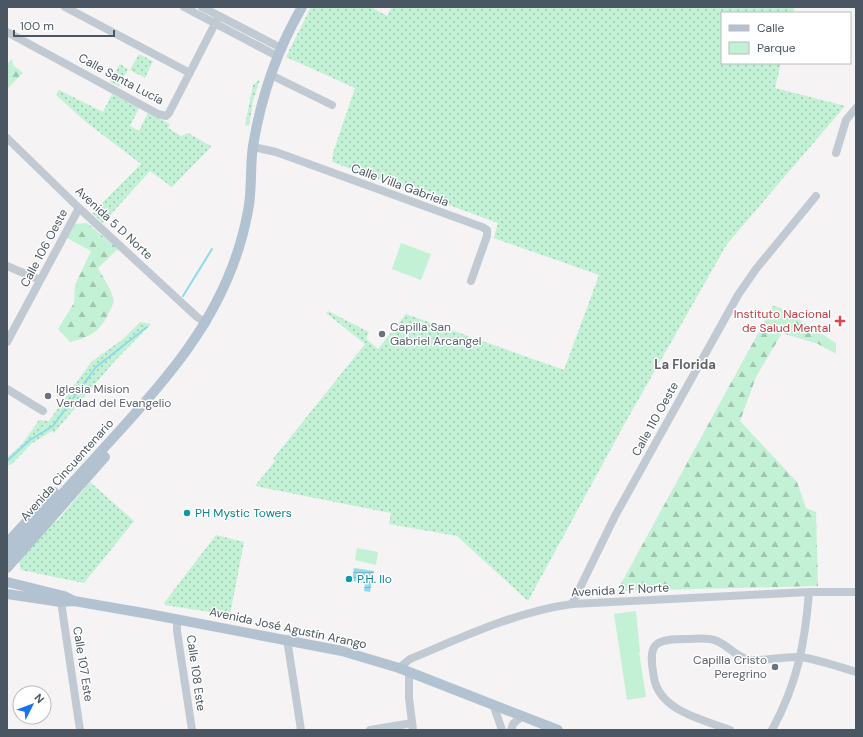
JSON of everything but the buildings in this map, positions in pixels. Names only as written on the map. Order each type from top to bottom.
[{"type":"main road","name":"Avenida Cincuentenario","points":[[7,557],[23,536],[163,382],[206,324],[227,281],[240,244],[249,205],[253,147],[263,97],[279,52],[302,7]]},
{"type":"main road","points":[[7,543],[105,439],[122,428]]},
{"type":"main road","points":[[7,568],[87,478],[113,446],[122,428]]},
{"type":"main road","name":"Avenida José Agustín Arango","points":[[7,582],[64,596],[74,601]]},
{"type":"main road","name":"Avenida José Agustín Arango","points":[[7,594],[61,602],[74,601],[342,651],[404,670],[558,730]]},
{"type":"street","points":[[65,7],[190,74]]},
{"type":"street","points":[[184,7],[217,20],[279,52]]},
{"type":"street","points":[[202,7],[217,20]]},
{"type":"street","name":"Calle Santa Lucía","points":[[7,32],[158,114],[166,116],[190,74],[217,20]]},
{"type":"street","points":[[271,75],[332,105]]},
{"type":"street","points":[[836,152],[846,120],[856,108]]},
{"type":"street","name":"Avenida 5 D Norte","points":[[7,138],[79,208],[206,324]]},
{"type":"street","name":"Calle Villa Gabriela","points":[[253,147],[276,152],[487,230],[487,236],[471,281]]},
{"type":"street","name":"Calle 110 Oeste","points":[[572,604],[615,516],[738,295],[756,269],[816,196]]},
{"type":"street","name":"Calle 106 Oeste","points":[[7,342],[79,208]]},
{"type":"street","points":[[7,266],[40,280]]},
{"type":"street","points":[[7,389],[43,411]]},
{"type":"street","points":[[772,730],[792,690],[806,634],[809,592]]},
{"type":"street","name":"Avenida 2 F Norte","points":[[404,670],[410,659],[509,618],[545,608],[572,604],[809,592],[856,592]]},
{"type":"street","name":"Calle 107 Este","points":[[61,602],[80,730]]},
{"type":"street","name":"Calle 108 Este","points":[[177,619],[192,730]]},
{"type":"street","points":[[730,730],[684,711],[664,700],[656,686],[651,659],[655,646],[667,639],[708,639],[716,641],[742,658],[751,660],[800,657],[856,672]]},
{"type":"street","points":[[287,640],[301,730]]},
{"type":"street","points":[[370,730],[413,727],[404,670]]},
{"type":"street","points":[[493,704],[502,730]]},
{"type":"street","points":[[510,730],[513,724],[522,716]]},
{"type":"green space","points":[[311,7],[371,7],[387,16],[392,7],[794,7],[793,12],[721,12],[721,64],[781,64],[775,88],[845,106],[727,244],[625,423],[528,601],[457,536],[389,524],[391,513],[255,486],[275,461],[273,459],[365,344],[326,313],[328,311],[369,332],[366,339],[378,349],[406,314],[564,370],[599,275],[494,238],[498,223],[332,162],[333,153],[355,88],[286,57]]},
{"type":"green space","points":[[139,54],[153,61],[145,78],[130,70]]},
{"type":"green space","points":[[12,59],[13,65],[23,73],[7,89],[7,64]]},
{"type":"green space","points":[[120,64],[128,69],[119,86],[110,82]]},
{"type":"green space","points":[[260,79],[253,101],[249,126],[245,125],[253,85]]},
{"type":"green space","points":[[59,90],[103,112],[112,94],[139,108],[130,126],[139,131],[148,113],[170,124],[168,128],[181,136],[188,133],[211,146],[172,187],[150,171],[103,223],[92,213],[141,164],[86,122],[56,95]]},
{"type":"green space","points":[[87,223],[118,249],[98,268],[110,289],[114,301],[107,317],[98,329],[87,337],[70,342],[58,329],[74,303],[75,285],[91,251],[67,238],[75,224]]},
{"type":"green space","points":[[401,243],[431,254],[421,280],[392,269]]},
{"type":"green space","points":[[773,306],[781,308],[836,343],[836,354],[818,344],[782,333],[756,377],[740,421],[797,482],[806,508],[816,512],[818,586],[617,591]]},
{"type":"green space","points":[[140,322],[151,324],[112,364],[54,433],[52,431],[31,444],[12,464],[7,466],[7,458],[23,443],[39,420],[49,421],[91,362],[123,339]]},
{"type":"green space","points":[[90,482],[134,521],[84,583],[21,570],[19,562],[53,521],[57,521]]},
{"type":"green space","points":[[216,535],[244,542],[230,615],[165,605],[164,603]]},
{"type":"green space","points":[[357,548],[378,552],[376,565],[355,560]]},
{"type":"green space","points":[[636,611],[639,652],[646,697],[627,700],[614,614]]},
{"type":"water","points":[[354,568],[374,571],[370,592],[364,591],[365,583],[352,581]]},
{"type":"waterway","points":[[183,296],[212,249]]},
{"type":"waterway","points":[[7,461],[30,440],[53,426],[96,367],[147,327]]},
{"type":"place","name":"Instituto Nacional de Salud Mental","points":[[840,321]]},
{"type":"place","name":"Capilla San Gabriel Arcangel","points":[[382,334]]},
{"type":"place","name":"Iglesia Mision Verdad del Evangelio","points":[[48,396]]},
{"type":"place","name":"PH Mystic Towers","points":[[187,513]]},
{"type":"place","name":"P.H. Ilo","points":[[349,579]]},
{"type":"place","name":"Capilla Cristo Peregrino","points":[[775,667]]},
{"type":"district","name":"La Florida","points":[[685,364]]}]
